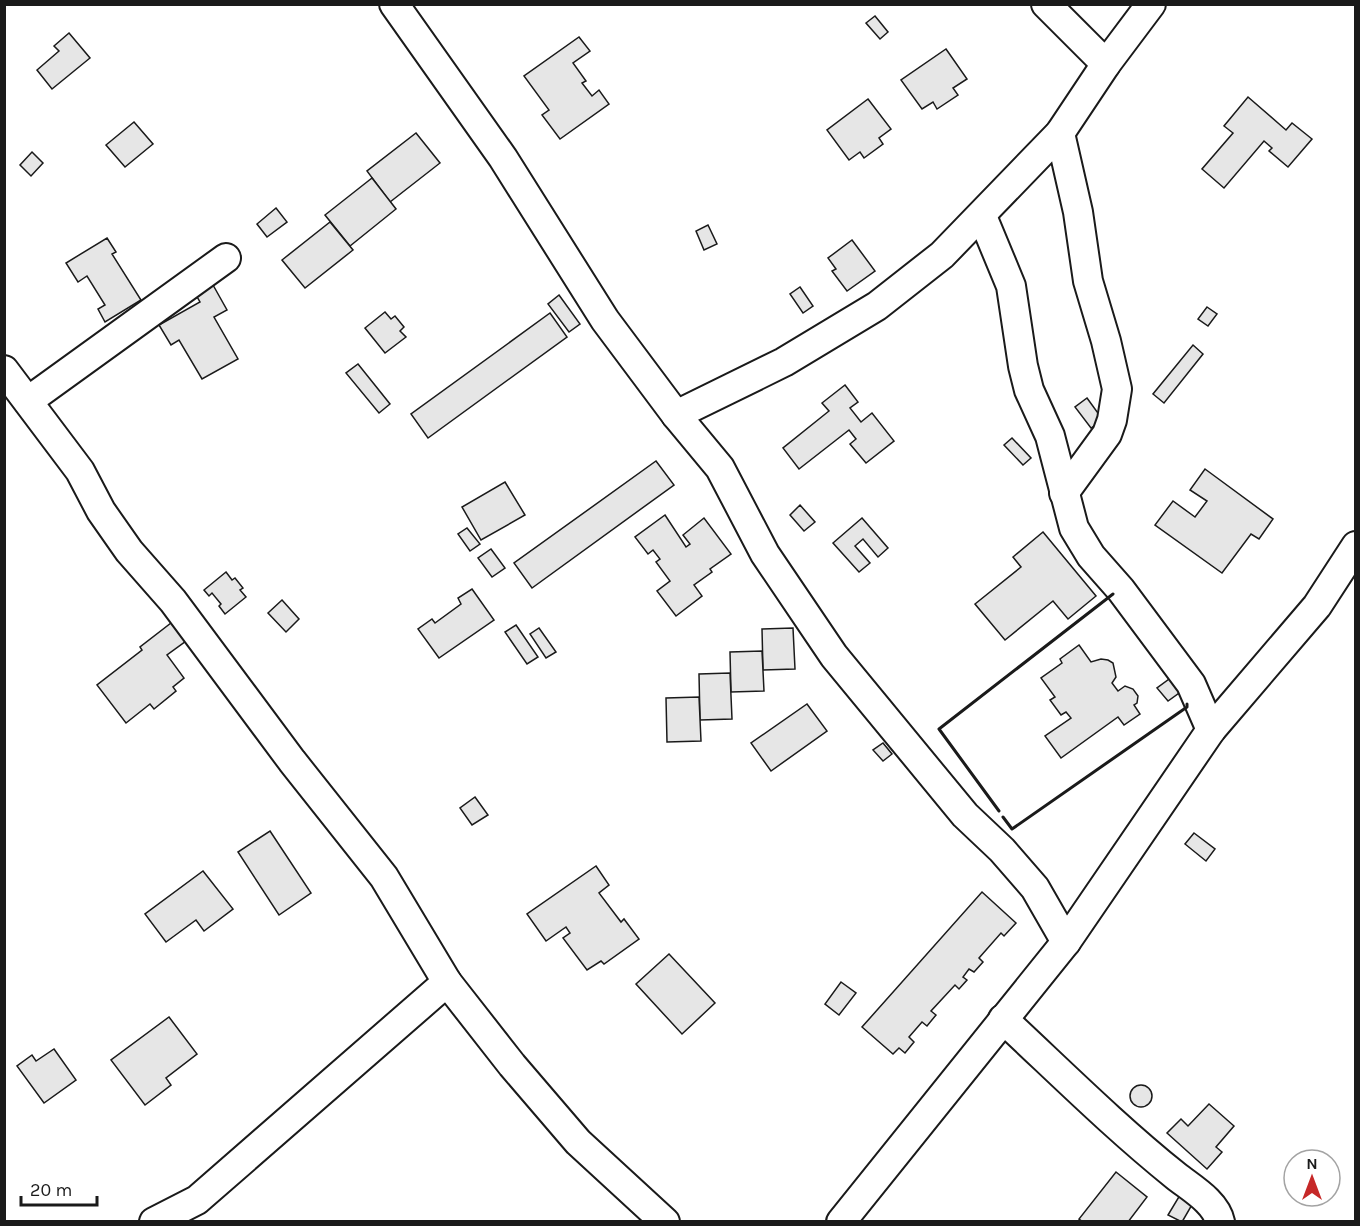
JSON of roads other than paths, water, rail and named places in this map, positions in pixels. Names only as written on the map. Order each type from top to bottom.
[{"type":"street","points":[[394,4],[503,158],[605,320],[676,415],[720,468],[765,554],[834,656],[965,815],[1002,850],[1035,888],[1066,942]]},
{"type":"street","points":[[1046,4],[1106,64]]},
{"type":"street","points":[[676,415],[784,362],[877,306],[942,255],[1060,134],[1106,64],[1151,4]]},
{"type":"street","points":[[1060,134],[1078,212],[1088,281],[1106,341],[1117,389],[1112,420],[1107,434],[1064,493]]},
{"type":"street","points":[[982,216],[1011,286],[1023,366],[1029,390],[1050,436],[1074,528],[1091,556],[1121,590],[1191,684],[1211,730]]},
{"type":"street","points":[[28,401],[226,258]]},
{"type":"street","points":[[4,370],[80,471],[101,511],[129,551],[173,601],[292,761],[384,877],[447,982],[512,1065],[578,1142],[666,1221]]},
{"type":"street","points":[[854,1215],[1003,1019],[1066,942],[1211,730],[1317,606],[1356,546]]},
{"type":"street","points":[[154,1221],[197,1200],[447,982]]},
{"type":"street","points":[[1003,1019],[1136,1144],[1203,1197],[1216,1210],[1220,1221]]}]
